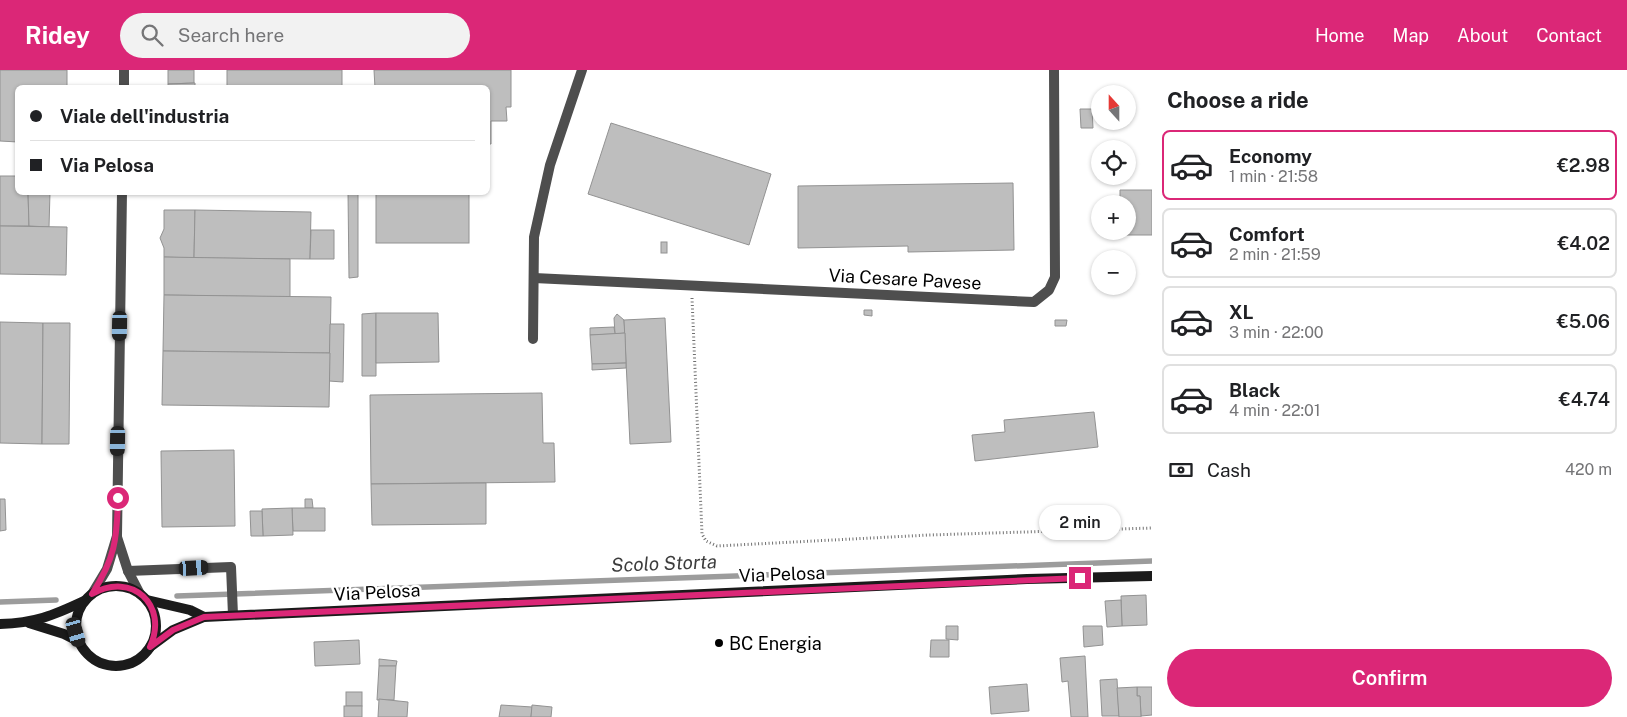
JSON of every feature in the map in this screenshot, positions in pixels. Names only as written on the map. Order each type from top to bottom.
[{"type":"main road","name":"Via Pelosa","points":[[29,623],[64,634],[80,642],[93,658],[113,666],[134,661],[173,630],[204,617],[1027,579],[1152,576]]},
{"type":"main road","name":"Via Pelosa","points":[[0,624],[29,623],[50,617],[112,586],[122,586],[143,597],[190,610],[204,617]]},
{"type":"main road","points":[[143,597],[152,608],[156,627],[150,647]]},
{"type":"main road","points":[[80,642],[76,621],[88,598]]},
{"type":"street","points":[[124,70],[124,85]]},
{"type":"street","points":[[534,339],[534,237],[548,174],[582,70]]},
{"type":"street","name":"Via Cesare Pavese","points":[[534,278],[691,284],[1034,302],[1049,290],[1055,277],[1054,70]]},
{"type":"street","points":[[88,598],[107,569],[117,536],[122,195]]},
{"type":"street","points":[[117,536],[128,571],[143,597]]},
{"type":"street","points":[[128,571],[231,567],[233,615]]},
{"type":"path","points":[[691,284],[702,534],[706,542],[717,546],[929,535],[1152,528]]},
{"type":"building","points":[[0,70],[67,70],[67,85],[15,85],[15,142],[0,141]]},
{"type":"building","points":[[168,70],[194,70],[194,83],[168,84]]},
{"type":"building","points":[[227,70],[342,70],[342,85],[227,85]]},
{"type":"building","points":[[374,70],[511,70],[511,107],[506,107],[507,121],[491,121],[490,144],[490,85],[375,85]]},
{"type":"building","points":[[195,83],[195,85],[168,85]]},
{"type":"building","points":[[1080,109],[1091,109],[1091,128],[1081,128]]},
{"type":"building","points":[[611,123],[771,174],[749,245],[588,194]]},
{"type":"building","points":[[0,176],[15,176],[15,195],[28,195],[29,226],[0,226]]},
{"type":"building","points":[[1013,183],[1014,250],[908,252],[908,246],[798,248],[798,186]]},
{"type":"building","points":[[1120,190],[1152,190],[1152,235],[1136,235],[1136,195],[1120,195]]},
{"type":"building","points":[[28,195],[50,195],[49,227],[29,226]]},
{"type":"building","points":[[348,195],[358,195],[358,277],[349,278]]},
{"type":"building","points":[[376,195],[469,195],[469,243],[376,243]]},
{"type":"building","points":[[164,210],[195,210],[194,258],[164,257],[164,248],[160,238],[164,229]]},
{"type":"building","points":[[195,210],[311,212],[310,259],[194,258]]},
{"type":"building","points":[[0,226],[67,227],[66,275],[0,274]]},
{"type":"building","points":[[311,230],[334,230],[334,259],[310,259]]},
{"type":"building","points":[[661,242],[667,242],[667,253],[661,253]]},
{"type":"building","points":[[164,257],[290,259],[290,297],[164,295]]},
{"type":"building","points":[[164,295],[331,297],[330,353],[163,351]]},
{"type":"building","points":[[864,310],[872,310],[872,316],[864,315]]},
{"type":"building","points":[[376,313],[376,376],[362,376],[362,314]]},
{"type":"building","points":[[376,313],[438,313],[439,362],[376,363]]},
{"type":"building","points":[[617,314],[624,320],[625,333],[615,334],[614,318]]},
{"type":"building","points":[[665,318],[671,442],[630,444],[624,320]]},
{"type":"building","points":[[1055,320],[1067,320],[1066,326],[1055,326]]},
{"type":"building","points":[[0,322],[43,323],[42,444],[0,443]]},
{"type":"building","points":[[43,323],[70,323],[69,444],[42,444]]},
{"type":"building","points":[[330,324],[344,324],[343,382],[329,381]]},
{"type":"building","points":[[614,327],[615,334],[590,335],[590,328]]},
{"type":"building","points":[[625,333],[626,363],[592,364],[590,335]]},
{"type":"building","points":[[163,351],[330,353],[329,407],[162,405]]},
{"type":"building","points":[[626,363],[626,368],[592,370],[592,364]]},
{"type":"building","points":[[542,393],[543,443],[554,443],[555,482],[371,484],[370,395]]},
{"type":"building","points":[[1094,412],[1098,447],[975,461],[972,435],[1005,432],[1004,420]]},
{"type":"building","points":[[234,450],[235,526],[162,527],[161,451]]},
{"type":"building","points":[[486,483],[486,524],[372,525],[371,484]]},
{"type":"building","points":[[0,499],[5,499],[6,530],[0,531]]},
{"type":"building","points":[[305,499],[312,499],[313,508],[305,508]]},
{"type":"building","points":[[292,508],[325,508],[325,531],[293,531]]},
{"type":"building","points":[[292,508],[293,535],[263,536],[262,509]]},
{"type":"building","points":[[250,511],[262,511],[263,536],[251,536]]},
{"type":"building","points":[[1146,595],[1147,625],[1122,626],[1121,596]]},
{"type":"building","points":[[1121,600],[1122,626],[1107,627],[1105,601]]},
{"type":"building","points":[[946,626],[958,626],[958,640],[946,639]]},
{"type":"building","points":[[1083,626],[1102,626],[1103,645],[1084,647]]},
{"type":"building","points":[[359,640],[360,664],[315,666],[314,642]]},
{"type":"building","points":[[931,640],[949,640],[949,657],[930,657]]},
{"type":"building","points":[[1085,656],[1088,717],[1071,717],[1068,681],[1062,682],[1060,658]]},
{"type":"building","points":[[379,659],[397,661],[396,666],[379,666]]},
{"type":"building","points":[[379,666],[396,666],[394,700],[377,700]]},
{"type":"building","points":[[1117,679],[1119,716],[1102,716],[1100,680]]},
{"type":"building","points":[[1027,684],[1029,711],[991,714],[989,687]]},
{"type":"building","points":[[1137,687],[1152,687],[1152,715],[1141,716],[1140,696],[1137,696]]},
{"type":"building","points":[[1137,687],[1137,696],[1140,696],[1141,717],[1119,717],[1117,688]]},
{"type":"building","points":[[346,692],[362,692],[362,706],[346,706]]},
{"type":"building","points":[[379,699],[408,702],[407,717],[378,717]]},
{"type":"building","points":[[501,705],[532,707],[531,717],[499,717]]},
{"type":"building","points":[[532,705],[552,707],[551,717],[531,717]]},
{"type":"building","points":[[344,706],[362,706],[362,717],[344,717]]},
{"type":"waterway","name":"Scolo Storta","points":[[177,596],[1152,561]]},
{"type":"waterway","name":"Scolo Storta","points":[[0,602],[56,600]]},
{"type":"place","name":"BC Energia","points":[[719,643]]},
{"type":"route","points":[[118,498],[117,536],[107,569],[92,594],[112,586],[122,586],[132,589],[147,600],[152,608],[156,627],[150,647],[173,630],[204,617],[1080,578]]}]
